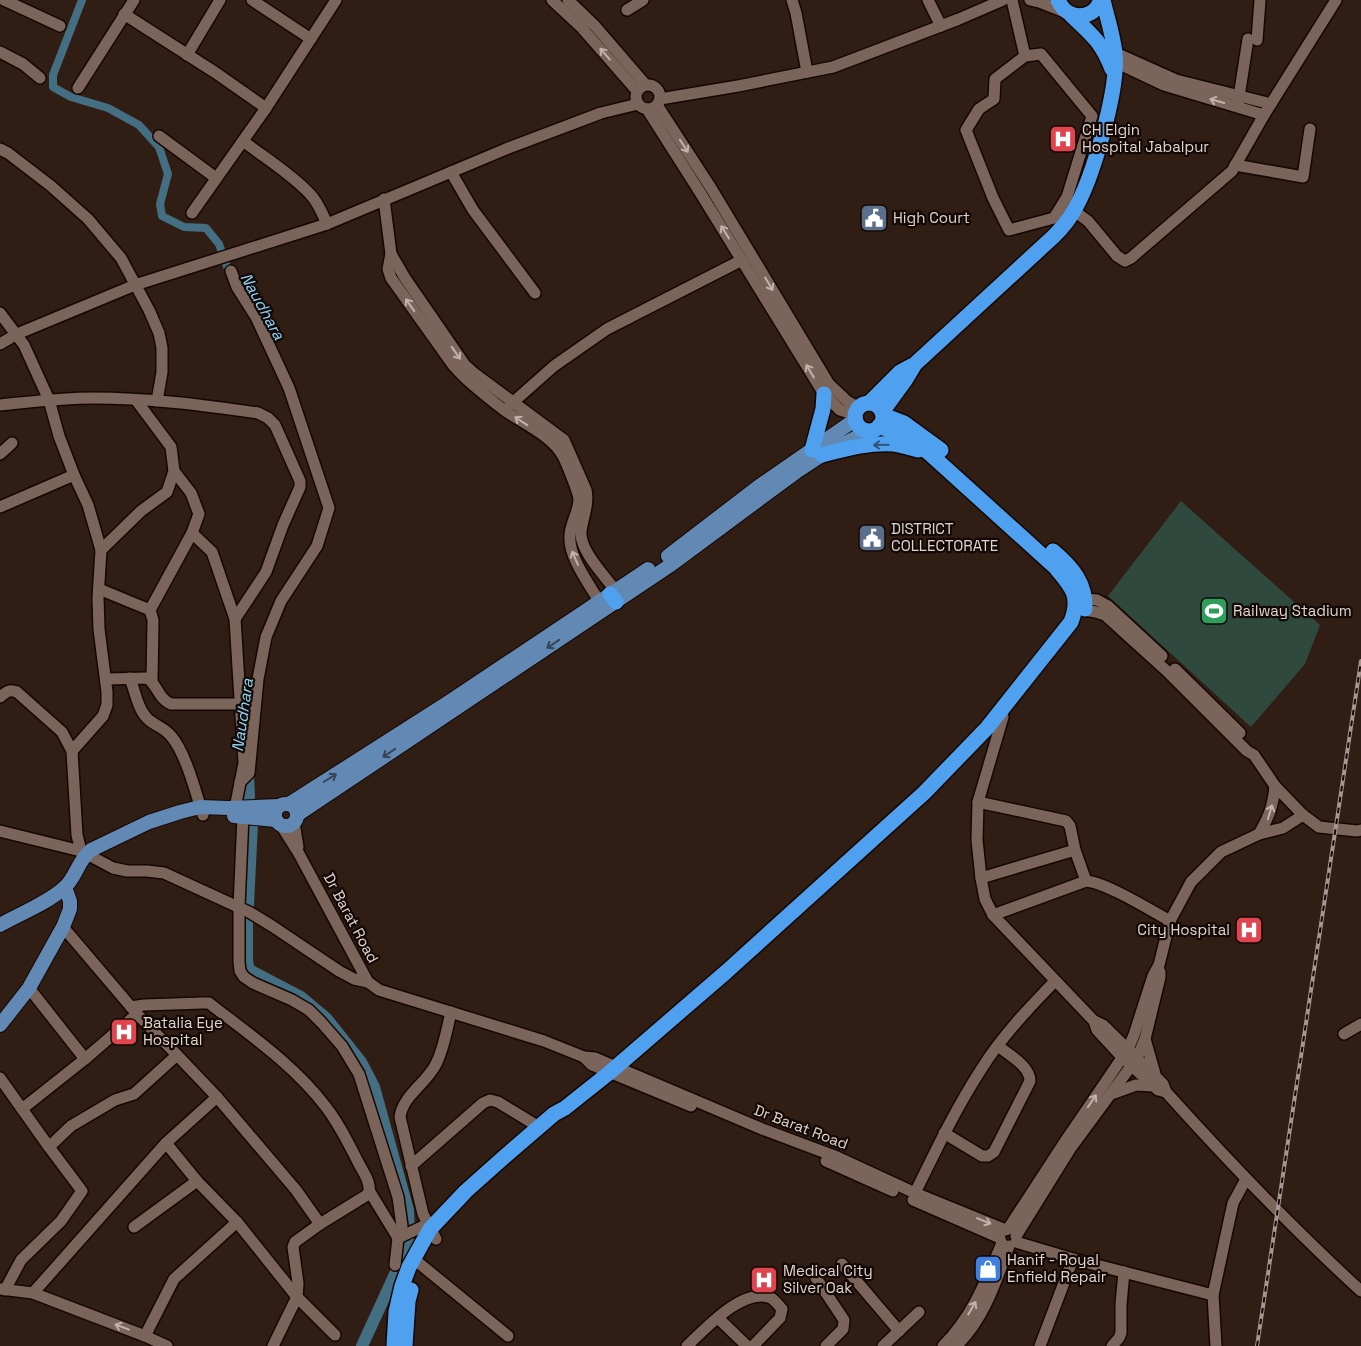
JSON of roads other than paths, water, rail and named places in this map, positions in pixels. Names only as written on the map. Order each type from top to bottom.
[{"type":"highway","points":[[1058,0],[1061,7],[1095,38],[1111,59]]},
{"type":"highway","points":[[1070,14],[1080,16],[1090,14],[1102,0]]},
{"type":"highway","points":[[869,416],[900,372],[915,364],[1054,236],[1074,211],[1098,146],[1109,105],[1111,59],[1102,0]]},
{"type":"highway","points":[[824,394],[817,453],[876,444],[894,444],[929,453]]},
{"type":"highway","points":[[869,416],[908,438],[929,453],[1055,567],[1067,580],[1081,604]]},
{"type":"highway","points":[[394,1346],[396,1312],[402,1286],[410,1266],[431,1231],[466,1192],[554,1114],[565,1108],[613,1070],[734,965],[916,800],[1002,713],[1059,639],[1081,604],[1082,584],[1077,575],[1056,553],[949,457],[904,423],[869,416]]},
{"type":"highway","points":[[405,1346],[408,1301],[431,1231],[461,1210],[559,1117],[565,1108]]},
{"type":"main road","points":[[0,925],[52,897],[75,890],[80,883],[86,854],[118,844],[158,826],[202,811],[286,815],[610,597],[758,487],[817,453],[869,416]]},
{"type":"main road","points":[[0,1025],[29,988],[63,928],[70,908],[66,892]]},
{"type":"street","points":[[4,0],[60,26]]},
{"type":"street","points":[[78,88],[134,0]]},
{"type":"street","points":[[187,54],[220,0]]},
{"type":"street","points":[[252,0],[311,39]]},
{"type":"street","points":[[192,213],[266,108],[336,0]]},
{"type":"street","points":[[552,0],[641,88]]},
{"type":"street","points":[[568,0],[595,26],[641,88]]},
{"type":"street","points":[[627,10],[642,0]]},
{"type":"street","points":[[792,0],[807,72]]},
{"type":"street","points":[[928,0],[941,26]]},
{"type":"street","points":[[0,344],[17,334],[136,285],[327,224],[384,199],[601,113],[833,67],[1003,0]]},
{"type":"street","points":[[1012,0],[1025,56]]},
{"type":"street","points":[[1030,0],[1070,14]]},
{"type":"street","points":[[1238,101],[1260,0]]},
{"type":"street","points":[[1074,211],[1088,221],[1117,256],[1125,261],[1131,258],[1232,171],[1264,115],[1336,0]]},
{"type":"street","points":[[124,14],[266,108]]},
{"type":"street","points":[[0,52],[23,64],[40,78]]},
{"type":"street","points":[[1041,54],[1092,116],[1067,197],[1054,218],[1009,230],[993,198],[966,130],[979,108],[994,99],[995,79],[1025,56],[1041,54]]},
{"type":"street","points":[[1111,59],[1238,101],[1264,115]]},
{"type":"street","points":[[650,104],[658,89],[652,85],[641,88],[635,98],[650,104],[711,188],[830,384],[847,401],[869,416]]},
{"type":"street","points":[[1238,101],[1271,104]]},
{"type":"street","points":[[650,104],[824,394],[840,410],[869,416]]},
{"type":"street","points":[[1235,165],[1303,177],[1310,129]]},
{"type":"street","points":[[159,136],[216,178]]},
{"type":"street","points":[[243,140],[311,194],[327,224]]},
{"type":"street","points":[[0,149],[51,186],[88,219],[120,258],[136,285],[159,333],[162,348],[162,372],[157,401]]},
{"type":"street","points":[[451,172],[473,210],[535,293]]},
{"type":"street","points":[[384,199],[391,254],[388,269],[391,278],[464,378],[505,410],[557,446],[564,458],[579,499],[570,536],[571,548],[576,561],[610,597]]},
{"type":"street","points":[[391,254],[405,278],[465,365],[557,434],[568,447],[588,497],[580,540],[610,597]]},
{"type":"street","points":[[505,410],[554,366],[608,329],[742,260]]},
{"type":"street","points":[[231,271],[237,287],[256,317],[289,388],[330,508],[317,546],[282,601],[266,637],[258,679],[250,773],[240,782]]},
{"type":"street","points":[[0,313],[17,334],[29,355],[49,400],[74,475],[88,505],[101,550],[99,628],[106,679],[107,705],[103,716],[72,751]]},
{"type":"street","points":[[0,405],[92,398],[157,401],[258,413],[268,418],[275,425],[300,480],[300,487],[297,498],[283,524],[266,572],[235,619]]},
{"type":"street","points":[[101,550],[141,511],[167,492],[174,471],[171,447],[136,400]]},
{"type":"street","points":[[0,454],[12,444]]},
{"type":"street","points":[[174,471],[191,494],[199,514],[192,533],[150,610],[153,620],[152,681],[159,695],[165,702],[171,704],[240,704]]},
{"type":"street","points":[[0,507],[74,475]]},
{"type":"street","points":[[192,533],[212,552],[235,619],[244,763],[240,782],[239,812],[240,971],[252,983],[292,1000],[309,1010],[342,1046],[358,1074],[398,1197],[402,1226],[398,1238],[395,1265]]},
{"type":"street","points":[[99,589],[150,610]]},
{"type":"street","points":[[1081,604],[1097,600],[1108,606],[1148,643],[1253,747],[1254,755],[1275,786],[1303,816],[1319,827],[1361,830]]},
{"type":"street","points":[[130,678],[143,712],[149,720],[165,729],[172,736],[181,752],[202,811]]},
{"type":"street","points":[[106,679],[147,678],[152,681]]},
{"type":"street","points":[[0,697],[6,691],[12,690],[17,692],[62,732],[72,751],[77,830],[86,854]]},
{"type":"street","points":[[1002,713],[978,802],[977,840],[985,899],[993,915],[1094,1021],[1097,1030],[1125,1053],[1155,1082]]},
{"type":"street","points":[[1259,834],[1268,820],[1273,804],[1275,786]]},
{"type":"street","points":[[978,802],[1066,821],[1070,826],[1075,850],[1086,880]]},
{"type":"street","name":"Dr Barat Road","points":[[286,815],[298,852],[368,982],[380,990],[544,1041],[584,1057],[592,1065],[613,1070],[856,1165],[1008,1238]]},
{"type":"street","points":[[956,1346],[978,1319],[992,1291],[1008,1238],[1134,1062],[1145,1039],[1160,977],[1160,965],[1170,921],[1191,882],[1221,852],[1259,834],[1283,828],[1303,816]]},
{"type":"street","points":[[0,831],[86,854],[113,868],[127,871],[147,870],[164,873],[239,908],[272,926],[338,972],[354,979],[368,982]]},
{"type":"street","points":[[981,878],[1075,850]]},
{"type":"street","points":[[993,915],[1086,880],[1094,881],[1170,921]]},
{"type":"street","points":[[63,928],[134,1011],[217,1097],[296,1190],[320,1224]]},
{"type":"street","points":[[943,1346],[974,1307],[1008,1238],[1064,1143],[1125,1053],[1134,1035],[1153,976],[1160,965]]},
{"type":"street","points":[[915,1193],[944,1133],[982,1067],[1013,1026],[1055,981]]},
{"type":"street","points":[[29,988],[85,1059]]},
{"type":"street","points":[[22,1109],[85,1059],[134,1011],[144,1005],[209,1003],[301,1079],[327,1107],[365,1176],[370,1192],[398,1238]]},
{"type":"street","points":[[398,1238],[431,1231],[422,1214],[400,1117],[401,1108],[406,1100],[424,1082],[436,1064],[451,1012]]},
{"type":"street","points":[[1344,1034],[1361,1024]]},
{"type":"street","points":[[1145,1039],[1155,1082]]},
{"type":"street","points":[[944,1133],[982,1156],[988,1156],[994,1152],[1030,1081],[1030,1074],[1025,1068],[998,1046]]},
{"type":"street","points":[[48,1147],[71,1126],[115,1100],[134,1094],[178,1055]]},
{"type":"street","name":"Dr Barat Road","points":[[613,1070],[1008,1238],[1073,1259],[1213,1295]]},
{"type":"street","points":[[0,1078],[48,1147],[82,1191],[61,1221],[21,1260],[3,1289],[33,1292],[166,1346]]},
{"type":"street","points":[[1110,1095],[1126,1087],[1155,1082],[1163,1084],[1166,1092],[1246,1179],[1308,1243],[1361,1291]]},
{"type":"street","points":[[33,1292],[166,1144],[217,1097]]},
{"type":"street","points":[[411,1166],[483,1103],[490,1100],[498,1102],[539,1127]]},
{"type":"street","points":[[166,1144],[197,1181],[237,1222],[296,1298],[335,1334]]},
{"type":"street","points":[[1216,1346],[1213,1295],[1233,1203],[1246,1179]]},
{"type":"street","points":[[134,1227],[197,1181]]},
{"type":"street","points":[[273,1346],[296,1298],[298,1283],[293,1247],[298,1239],[370,1192]]},
{"type":"street","points":[[145,1336],[174,1279],[237,1222]]},
{"type":"street","points":[[1040,1346],[1073,1259]]},
{"type":"street","points":[[420,1264],[508,1336]]},
{"type":"street","points":[[842,1264],[899,1331]]},
{"type":"street","points":[[1112,1346],[1121,1333],[1124,1272]]},
{"type":"street","points":[[816,1278],[844,1320],[843,1328],[826,1346]]},
{"type":"street","points":[[687,1346],[733,1305],[747,1299],[762,1296],[772,1299],[782,1310],[782,1314],[753,1346]]},
{"type":"street","points":[[883,1346],[919,1312]]},
{"type":"street","points":[[718,1318],[746,1346]]},
{"type":"waterway","name":"Naudhara","points":[[82,0],[53,75],[53,87],[71,97],[108,108],[139,125],[159,147],[168,174],[160,204],[162,216],[184,227],[206,228],[219,244],[230,275]]},
{"type":"waterway","points":[[248,774],[249,797]]},
{"type":"waterway","points":[[248,905],[252,824]]},
{"type":"waterway","points":[[247,918],[247,961],[249,970],[301,997],[326,1018],[361,1062],[374,1087],[408,1210],[407,1248],[362,1346]]},
{"type":"railway","points":[[1257,1346],[1361,661]]},
{"type":"place","name":"CH Elgin Hospital Jabalpur","points":[[1063,139]]},
{"type":"place","name":"High Court","points":[[874,218]]},
{"type":"place","name":"DISTRICT COLLECTORATE","points":[[872,538]]},
{"type":"place","name":"Railway Stadium","points":[[1214,611]]},
{"type":"place","name":"City Hospital","points":[[1249,930]]},
{"type":"place","name":"Batalia Eye Hospital","points":[[124,1032]]},
{"type":"place","name":"Hanif - Royal Enfield Repair","points":[[988,1269]]},
{"type":"place","name":"Medical City Silver Oak","points":[[764,1280]]}]
